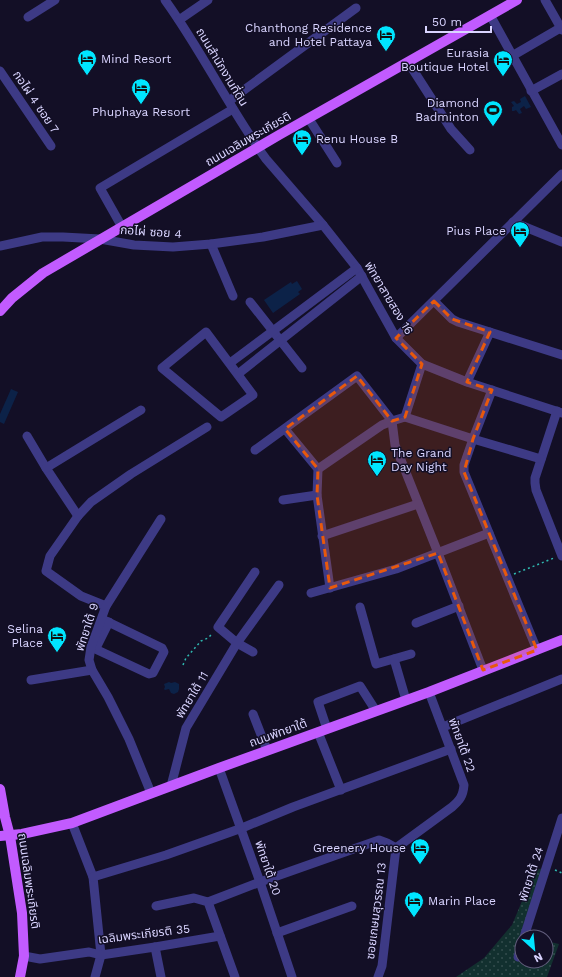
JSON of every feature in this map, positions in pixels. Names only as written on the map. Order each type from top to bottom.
[{"type":"main road","name":"ถนนเฉลิมพระเกียรติ","points":[[0,311],[12,298],[43,273],[517,0]]},
{"type":"main road","name":"ถนนพัทยาใต้","points":[[5,836],[72,823],[429,692],[562,640]]},
{"type":"main road","name":"ถนนเฉลิมพระเกียรติ","points":[[0,789],[5,836],[22,914],[24,956],[20,977]]},
{"type":"street","points":[[28,17],[55,0]]},
{"type":"street","name":"ถนนสำนักงานที่ดิน","points":[[165,0],[180,20],[258,148]]},
{"type":"street","points":[[180,20],[208,0]]},
{"type":"street","points":[[512,56],[562,29],[545,0]]},
{"type":"street","points":[[122,227],[100,188],[231,105],[356,8]]},
{"type":"street","points":[[490,15],[562,145]]},
{"type":"street","points":[[408,62],[451,129],[470,150]]},
{"type":"street","name":"กอไผ่ 4 ซอย 7","points":[[0,71],[51,146]]},
{"type":"street","points":[[531,91],[562,74]]},
{"type":"street","points":[[309,119],[337,163]]},
{"type":"street","name":"พัทยาสายสอง 16","points":[[258,148],[357,268],[396,338],[422,364],[468,382],[559,412]]},
{"type":"street","points":[[396,338],[562,174]]},
{"type":"street","points":[[513,222],[562,242]]},
{"type":"street","name":"กอไผ่ ซอย 4","points":[[0,246],[42,237],[100,239],[134,245],[173,247],[211,244],[263,237],[323,225]]},
{"type":"street","points":[[211,244],[233,296]]},
{"type":"street","points":[[230,363],[357,268]]},
{"type":"street","points":[[238,374],[362,276]]},
{"type":"street","points":[[434,301],[452,319],[458,322],[562,355]]},
{"type":"street","points":[[250,302],[302,368]]},
{"type":"street","points":[[206,332],[238,374],[253,395],[221,417],[162,368],[206,332]]},
{"type":"street","points":[[468,382],[490,332]]},
{"type":"street","points":[[405,417],[422,364]]},
{"type":"street","points":[[255,450],[357,376],[392,421],[395,445],[483,670]]},
{"type":"street","points":[[492,390],[464,465],[464,472],[537,650]]},
{"type":"street","points":[[46,468],[141,410]]},
{"type":"street","points":[[559,412],[541,459],[535,478],[535,483],[536,490],[562,556]]},
{"type":"street","points":[[318,469],[382,425],[405,417],[541,459]]},
{"type":"street","points":[[106,606],[81,596],[46,571],[50,556],[78,516],[91,502],[131,474],[207,427]]},
{"type":"street","points":[[285,428],[318,469],[317,495],[330,588]]},
{"type":"street","points":[[27,436],[78,516]]},
{"type":"street","points":[[339,454],[344,462]]},
{"type":"street","points":[[283,500],[317,495]]},
{"type":"street","points":[[322,536],[418,504]]},
{"type":"street","name":"พัทยาใต้ 9","points":[[151,793],[129,739],[108,697],[92,670],[89,660],[105,620],[106,606],[161,519]]},
{"type":"street","points":[[311,593],[396,569],[489,533]]},
{"type":"street","points":[[253,652],[237,643],[218,628],[255,572]]},
{"type":"street","name":"พัทยาใต้ 11","points":[[170,786],[186,728],[237,643],[279,585]]},
{"type":"street","points":[[416,623],[459,606]]},
{"type":"street","points":[[360,607],[376,664],[411,654]]},
{"type":"street","points":[[93,648],[149,674],[153,673],[164,652],[162,648],[105,620]]},
{"type":"street","points":[[394,659],[406,700]]},
{"type":"street","points":[[30,680],[92,670]]},
{"type":"street","points":[[443,727],[562,679]]},
{"type":"street","points":[[340,790],[323,730],[318,702],[360,686],[376,711]]},
{"type":"street","name":"พัทยาใต้ 22","points":[[396,848],[452,807],[460,800],[463,794],[464,785],[429,692]]},
{"type":"street","points":[[253,714],[268,750]]},
{"type":"street","points":[[93,877],[166,856],[242,828],[293,807],[451,749]]},
{"type":"street","name":"พัทยาใต้ 20","points":[[219,768],[242,828],[292,977]]},
{"type":"street","name":"พัทยาใต้ 24","points":[[527,929],[562,818]]},
{"type":"street","points":[[72,823],[93,877],[101,955],[95,977]]},
{"type":"street","points":[[156,906],[194,898],[208,902],[379,840],[396,848]]},
{"type":"street","name":"ซอยเกษมสุวรรณ 13","points":[[378,977],[382,966],[396,848]]},
{"type":"street","points":[[208,902],[235,977]]},
{"type":"street","points":[[277,933],[352,906]]},
{"type":"street","name":"เฉลิมพระเกียรติ 35","points":[[24,956],[40,959],[89,952],[101,955],[220,936]]},
{"type":"street","points":[[155,947],[161,977]]},
{"type":"path","points":[[507,577],[562,556]]},
{"type":"path","points":[[183,665],[186,658],[201,641],[208,638],[218,628]]},
{"type":"highlighted area","points":[[434,301],[452,319],[490,332],[467,382],[492,390],[473,439],[464,472],[537,650],[483,670],[438,553],[330,588],[317,495],[318,469],[285,429],[357,376],[392,421],[405,417],[422,364],[396,338]]},
{"type":"green space","points":[[544,868],[524,929],[514,929],[514,969],[550,969],[547,977],[456,977],[484,958],[512,925],[535,870]]},
{"type":"green space","points":[[554,943],[559,944],[554,958]]},
{"type":"water","points":[[525,96],[531,107],[526,109],[524,106],[520,109],[522,113],[519,114],[516,110],[512,111],[512,107],[514,106],[511,102],[514,101],[517,104],[521,102],[520,99]]},
{"type":"water","points":[[297,281],[302,289],[298,292],[300,294],[273,313],[264,300],[291,282],[292,284]]},
{"type":"water","points":[[11,389],[18,392],[4,424],[0,422],[0,414]]},
{"type":"water","points":[[169,682],[179,684],[178,692],[174,694],[171,693],[169,689],[164,689],[164,684]]},
{"type":"place","name":"Chanthong Residence and Hotel Pattaya","points":[[386,52]]},
{"type":"place","name":"Mind Resort","points":[[87,76]]},
{"type":"place","name":"Eurasia Boutique Hotel","points":[[503,77]]},
{"type":"place","name":"Phuphaya Resort","points":[[141,105]]},
{"type":"place","name":"Diamond Badminton","points":[[493,127]]},
{"type":"place","name":"Renu House B","points":[[302,156]]},
{"type":"place","name":"Pius Place","points":[[520,248]]},
{"type":"place","name":"The Grand Day Night","points":[[377,477]]},
{"type":"place","name":"Selina Place","points":[[57,653]]},
{"type":"place","name":"Greenery House","points":[[420,865]]},
{"type":"place","name":"Marin Place","points":[[414,918]]}]
